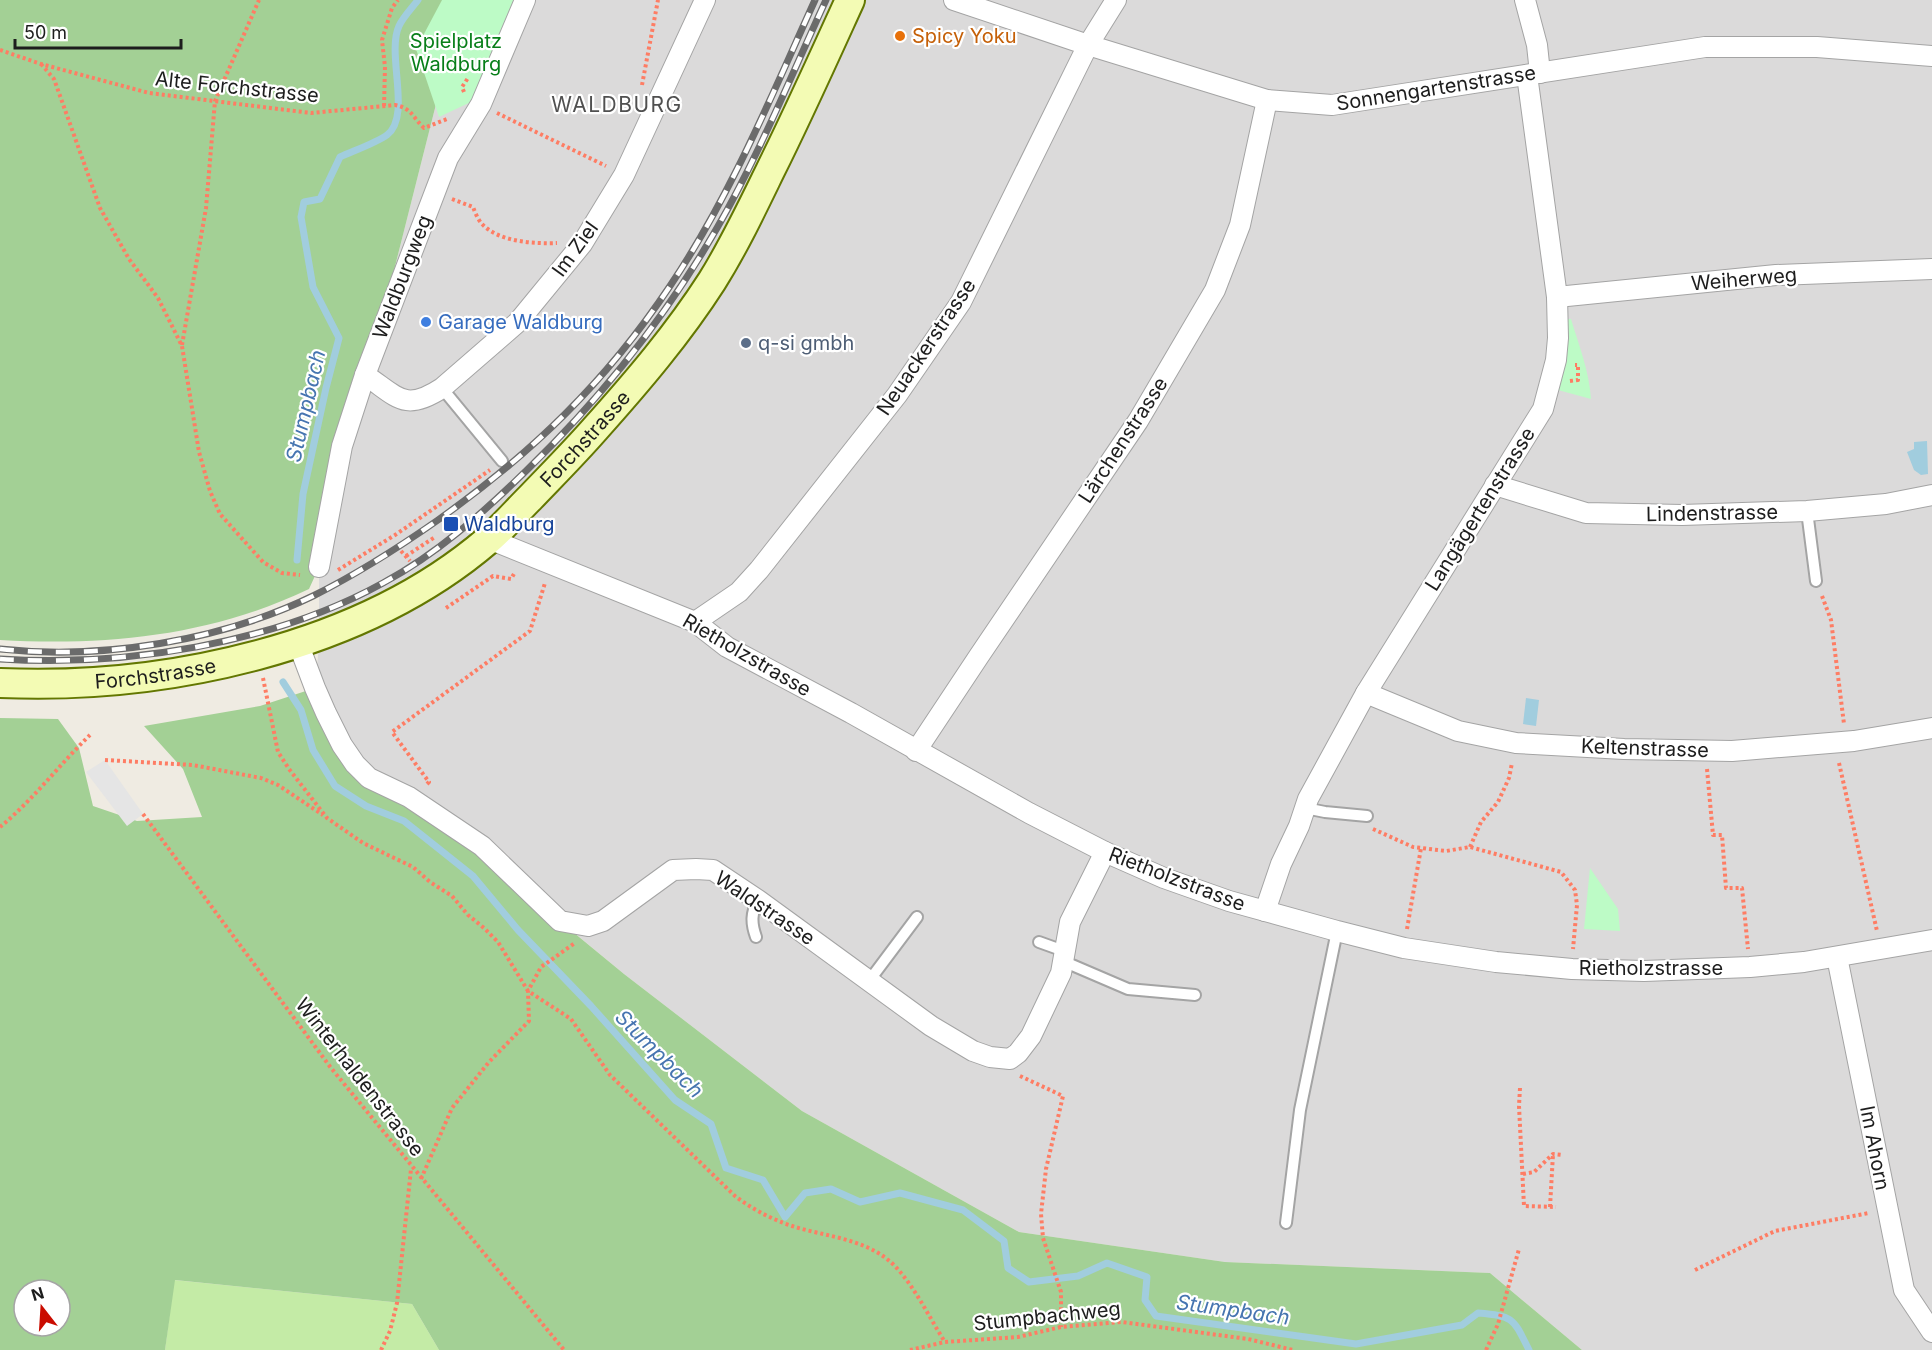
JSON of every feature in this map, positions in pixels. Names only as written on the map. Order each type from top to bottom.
[{"type":"main road","name":"Forchstrasse","points":[[0,683],[64,684],[141,678],[213,665],[298,643],[409,595],[444,573],[489,539],[575,451],[648,369],[712,281],[749,215],[850,0]]},
{"type":"street","name":"Waldburgweg","points":[[319,567],[342,446],[365,375],[448,158],[480,104],[525,0]]},
{"type":"street","name":"Im Ziel","points":[[365,375],[395,397],[411,402],[428,397],[442,388],[518,322],[582,244],[624,175],[705,0]]},
{"type":"street","name":"Sonnengartenstrasse","points":[[954,0],[1088,45],[1267,100],[1332,105],[1705,47],[1817,47],[1932,56]]},
{"type":"street","name":"Neuackerstrasse","points":[[695,622],[739,592],[759,570],[897,395],[961,302],[1088,45],[1116,0]]},
{"type":"street","name":"Langägertenstrasse","points":[[1265,911],[1281,864],[1305,808],[1366,693],[1543,409],[1556,360],[1557,297],[1534,74],[1537,45],[1525,0]]},
{"type":"street","name":"Lärchenstrasse","points":[[916,751],[1138,421],[1215,290],[1240,225],[1267,100]]},
{"type":"street","name":"Weiherweg","points":[[1557,297],[1776,275],[1932,269]]},
{"type":"street","name":"Lindenstrasse","points":[[1495,485],[1586,513],[1682,515],[1807,511],[1886,504],[1932,495]]},
{"type":"street","name":"Rietholzstrasse","points":[[489,539],[695,622],[727,647],[851,713],[1029,813],[1105,852],[1164,878],[1229,901],[1404,948],[1496,962],[1572,969],[1644,971],[1750,967],[1837,957],[1932,940]]},
{"type":"street","name":"Waldstrasse","points":[[298,643],[326,713],[342,745],[355,764],[369,778],[409,797],[482,846],[560,921],[588,926],[603,921],[673,870],[713,870],[931,1026],[973,1051],[990,1057],[1010,1059]]},
{"type":"street","name":"Keltenstrasse","points":[[1366,693],[1458,731],[1516,743],[1624,749],[1732,751],[1846,742],[1932,728]]},
{"type":"street","points":[[1010,1059],[1018,1053],[1031,1036],[1061,973],[1070,922],[1105,852]]},
{"type":"street","name":"Im Ahorn","points":[[1837,957],[1904,1290],[1932,1332]]},
{"type":"lane","points":[[442,388],[502,461]]},
{"type":"lane","points":[[1807,511],[1816,581]]},
{"type":"lane","points":[[1305,808],[1367,816]]},
{"type":"lane","points":[[756,938],[752,926],[752,913],[758,900]]},
{"type":"lane","points":[[869,981],[917,917]]},
{"type":"lane","points":[[1286,1223],[1300,1110],[1337,931]]},
{"type":"lane","points":[[1039,942],[1072,965],[1128,989],[1195,995]]},
{"type":"path","points":[[182,346],[206,208],[215,101],[259,0]]},
{"type":"path","points":[[384,106],[385,67],[382,40],[392,8],[398,0]]},
{"type":"path","name":"Alte Forchstrasse","points":[[0,50],[41,64],[149,93],[311,113],[395,105],[405,107],[413,113],[417,122],[424,128],[464,113],[480,104]]},
{"type":"path","points":[[41,64],[54,79],[100,208],[129,259],[158,298],[182,346],[199,452],[210,491],[220,514],[263,562],[282,573],[304,575],[319,567],[338,570],[395,535],[502,461]]},
{"type":"path","points":[[480,104],[624,175]]},
{"type":"path","points":[[434,192],[473,207],[481,223],[503,237],[531,244],[562,243]]},
{"type":"path","points":[[406,556],[435,537]]},
{"type":"path","points":[[402,551],[410,561]]},
{"type":"path","points":[[409,797],[429,782],[392,732],[530,631],[551,565]]},
{"type":"path","points":[[446,608],[493,576],[511,579],[515,572]]},
{"type":"path","points":[[1816,581],[1831,620],[1846,742],[1839,763],[1881,949]]},
{"type":"path","points":[[266,687],[278,752],[327,818]]},
{"type":"path","points":[[0,827],[15,815],[90,735]]},
{"type":"path","points":[[1470,847],[1481,822],[1498,802],[1509,778],[1516,743]]},
{"type":"path","points":[[1706,750],[1713,834],[1722,835],[1726,888],[1742,888],[1750,967]]},
{"type":"path","points":[[105,760],[193,765],[261,778],[278,785],[363,843],[413,867],[430,882],[452,896],[468,915],[498,942],[528,991],[571,1019],[610,1075],[735,1196],[748,1206],[792,1226],[865,1246],[887,1259],[908,1283],[945,1342]]},
{"type":"path","name":"Winterhaldenstrasse","points":[[143,814],[324,1059],[564,1350]]},
{"type":"path","points":[[1370,828],[1413,847],[1446,851],[1470,847],[1561,872],[1575,890],[1577,905],[1572,969]]},
{"type":"path","points":[[1404,948],[1421,848]]},
{"type":"path","points":[[421,1179],[453,1108],[489,1062],[530,1021],[528,991],[540,967],[572,946]]},
{"type":"path","points":[[1010,1059],[1013,1072],[1063,1096],[1046,1169],[1041,1214],[1043,1238],[1061,1292],[1061,1327]]},
{"type":"path","points":[[1520,1088],[1524,1206],[1557,1207]]},
{"type":"path","points":[[1523,1174],[1534,1172],[1552,1155],[1562,1155]]},
{"type":"path","points":[[1550,1207],[1552,1155]]},
{"type":"path","points":[[381,1350],[390,1330],[397,1303],[412,1168]]},
{"type":"path","points":[[1695,1270],[1775,1231],[1887,1210]]},
{"type":"path","points":[[1486,1350],[1504,1304],[1519,1249]]},
{"type":"path","name":"Stumpbachweg","points":[[910,1350],[945,1342],[1018,1337],[1061,1327],[1102,1322],[1141,1324],[1248,1339],[1293,1350]]},
{"type":"shaded area","points":[[470,0],[1932,0],[1932,1350],[1582,1350],[1490,1273],[1225,1262],[1019,1232],[802,1111],[624,974],[560,921],[369,778],[315,688],[319,645],[319,567],[454,33]]},
{"type":"shaded area","points":[[105,760],[143,814],[127,826],[86,772]]},
{"type":"green space","points":[[0,0],[470,0],[454,33],[319,567],[309,589],[234,618],[158,634],[80,641],[0,640]]},
{"type":"green space","name":"Spielplatz Waldburg","points":[[442,0],[516,0],[473,101],[439,117],[416,49]]},
{"type":"green space","points":[[1568,319],[1571,319],[1583,358],[1591,399],[1558,390]]},
{"type":"green space","points":[[315,688],[342,745],[409,797],[624,974],[802,1111],[1019,1232],[1225,1262],[1490,1273],[1582,1350],[439,1350],[412,1304],[175,1280],[165,1350],[0,1350],[0,718],[58,719],[79,748],[93,806],[137,821],[202,817],[183,769],[144,726],[260,706]]},
{"type":"green space","points":[[1590,868],[1618,909],[1620,931],[1584,929]]},
{"type":"green space","points":[[174,1280],[412,1304],[439,1350],[165,1350]]},
{"type":"water","points":[[1927,441],[1928,474],[1921,475],[1914,470],[1907,452],[1914,449],[1914,442]]},
{"type":"water","points":[[1526,698],[1539,700],[1536,726],[1523,724]]},
{"type":"waterway","name":"Stumpbach","points":[[297,560],[303,494],[339,338],[313,287],[301,217],[304,202],[320,199],[340,157],[382,138],[394,126],[398,114],[396,38],[399,26],[418,0]]},
{"type":"waterway","name":"Stumpbach","points":[[283,682],[301,710],[313,750],[335,786],[366,806],[404,821],[473,876],[518,930],[591,1006],[675,1100],[711,1124],[726,1168],[763,1180],[785,1217],[805,1193],[831,1189],[860,1202],[900,1193],[963,1210],[1004,1241],[1008,1268],[1029,1282],[1078,1276],[1107,1263],[1147,1277],[1145,1300],[1156,1316],[1356,1344],[1462,1325],[1478,1313],[1499,1316],[1511,1321],[1529,1350]]},
{"type":"railway","points":[[0,649],[39,652],[119,649],[160,644],[239,625],[277,612],[345,579],[408,541],[472,495],[535,442],[593,385],[620,354],[670,286],[731,182],[815,0]]},
{"type":"railway","points":[[0,659],[48,661],[147,655],[246,636],[294,622],[340,604],[403,572],[459,532],[554,443],[606,385],[654,325],[697,261],[747,172],[826,0]]},
{"type":"place","name":"Spicy Yoku","points":[[900,36]]},
{"type":"place","name":"Garage Waldburg","points":[[426,322]]},
{"type":"place","name":"q-si gmbh","points":[[746,343]]},
{"type":"place","name":"Waldburg","points":[[451,524]]},
{"type":"district","name":"WALDBURG","points":[[617,105]]}]
